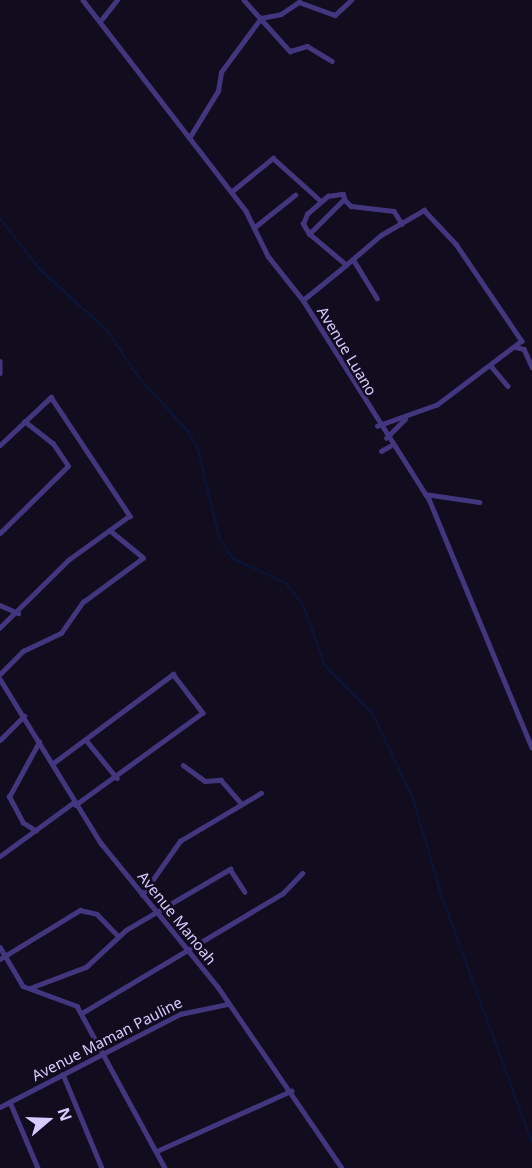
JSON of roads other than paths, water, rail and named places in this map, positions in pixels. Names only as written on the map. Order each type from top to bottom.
[{"type":"street","name":"Avenue Luano","points":[[83,0],[102,19],[191,135],[256,226],[268,256],[303,300],[390,446],[425,494],[532,748]]},
{"type":"street","points":[[102,19],[117,0]]},
{"type":"street","points":[[244,0],[290,51],[307,46],[332,61]]},
{"type":"street","points":[[191,135],[218,91],[221,72],[261,18],[281,14],[298,1],[333,16],[351,0]]},
{"type":"street","points":[[231,192],[273,158],[321,201]]},
{"type":"street","points":[[346,265],[309,234],[304,218],[321,201],[340,194],[351,206],[394,211],[402,224]]},
{"type":"street","points":[[256,226],[295,195]]},
{"type":"street","points":[[309,234],[345,199]]},
{"type":"street","points":[[303,300],[352,259],[424,210],[456,244],[520,337],[516,347],[455,394],[405,419],[378,426]]},
{"type":"street","points":[[352,259],[376,298]]},
{"type":"street","points":[[516,347],[524,349],[532,367]]},
{"type":"street","points":[[0,362],[0,373]]},
{"type":"street","points":[[490,366],[508,386]]},
{"type":"street","points":[[0,445],[50,397],[61,409],[130,516],[69,560],[18,613],[0,628]]},
{"type":"street","points":[[386,438],[405,419]]},
{"type":"street","points":[[0,533],[68,466],[53,444],[25,422]]},
{"type":"street","points":[[381,451],[390,446]]},
{"type":"street","points":[[425,494],[479,502]]},
{"type":"street","points":[[0,674],[23,651],[61,633],[83,603],[143,558],[110,531]]},
{"type":"street","points":[[0,605],[18,613]]},
{"type":"street","points":[[0,856],[75,803],[117,778],[203,715],[179,676],[170,675],[52,764]]},
{"type":"street","name":"Avenue Manoah","points":[[0,679],[75,803],[142,895],[228,1004],[291,1091],[342,1168]]},
{"type":"street","points":[[0,740],[24,716]]},
{"type":"street","points":[[86,740],[117,778]]},
{"type":"street","points":[[36,831],[23,823],[9,797],[39,742]]},
{"type":"street","points":[[183,765],[205,781],[221,780],[240,802]]},
{"type":"street","points":[[142,895],[177,844],[240,802],[261,793]]},
{"type":"street","points":[[30,988],[82,969],[118,936],[155,911],[231,869],[245,892]]},
{"type":"street","points":[[82,1013],[189,952],[282,894],[302,873]]},
{"type":"street","points":[[2,958],[80,910],[97,914],[118,936]]},
{"type":"street","points":[[0,947],[2,958],[20,983],[75,1004],[82,1013],[159,1150],[165,1168]]},
{"type":"street","name":"Avenue Maman Pauline","points":[[0,1107],[191,1009],[228,1004]]},
{"type":"street","points":[[63,1074],[102,1168]]},
{"type":"street","points":[[159,1150],[291,1091]]},
{"type":"street","points":[[10,1101],[38,1168]]},
{"type":"waterway","points":[[0,218],[40,269],[108,331],[138,376],[189,432],[198,448],[220,539],[233,558],[287,584],[304,606],[325,665],[373,714],[413,797],[441,893],[532,1141]]}]
